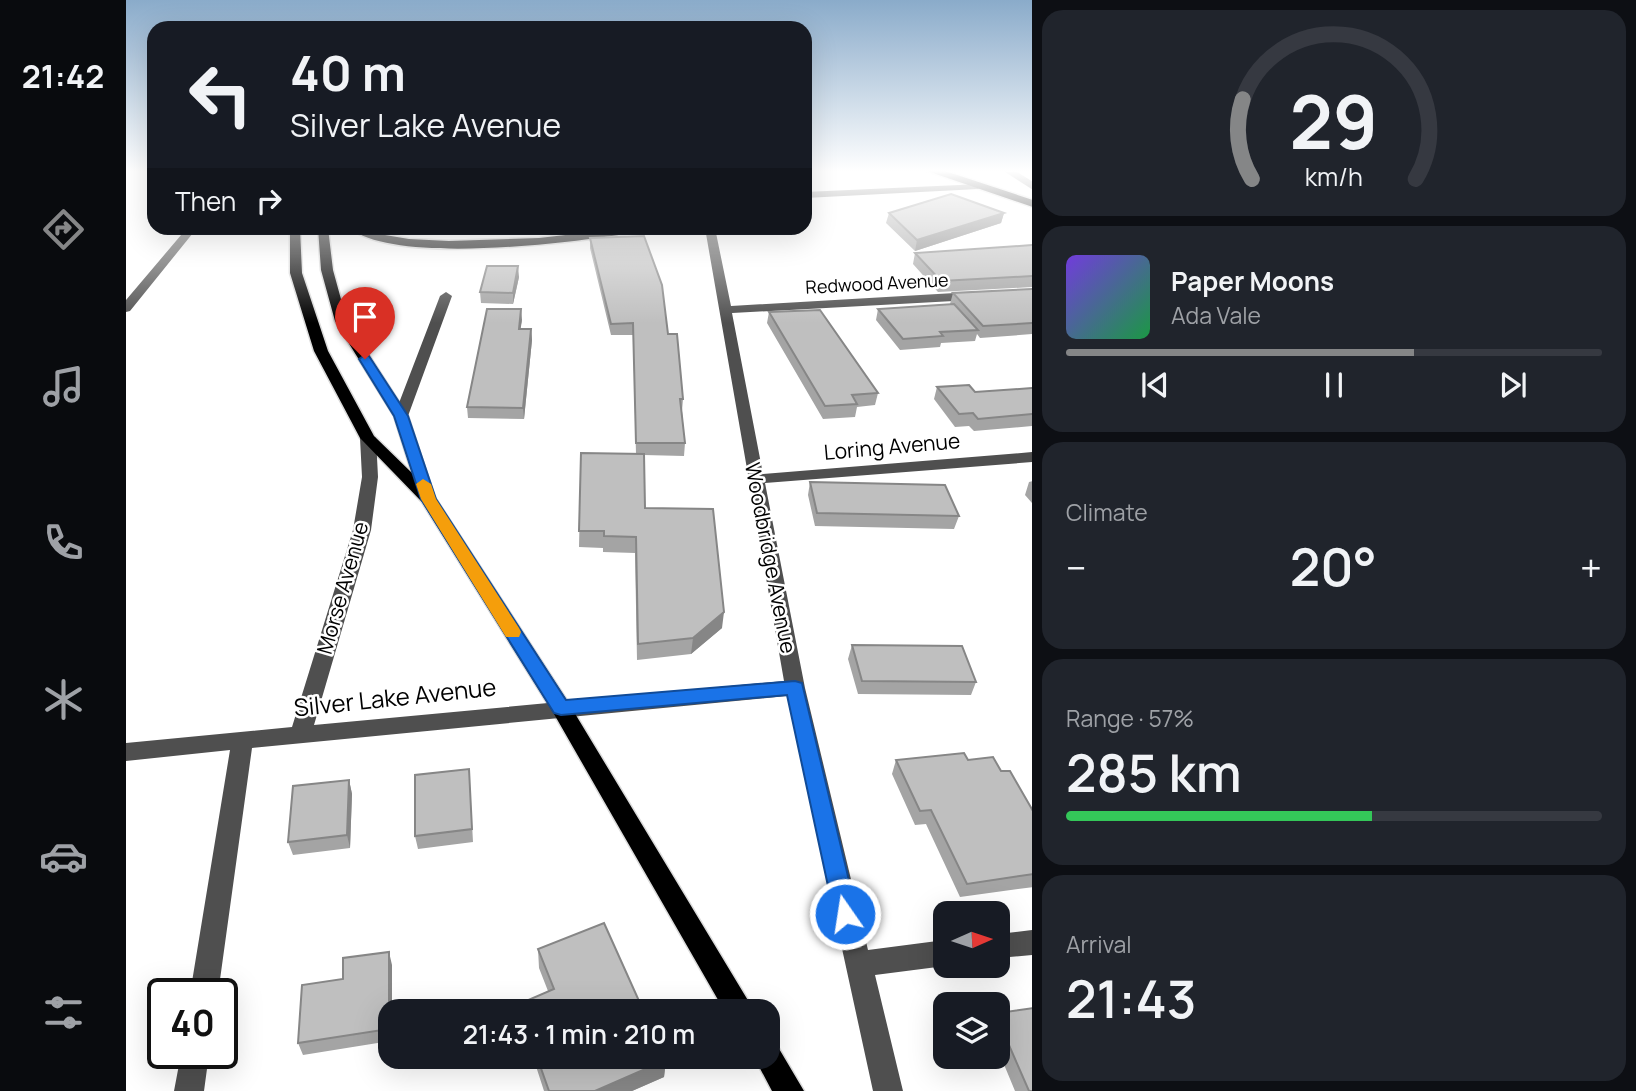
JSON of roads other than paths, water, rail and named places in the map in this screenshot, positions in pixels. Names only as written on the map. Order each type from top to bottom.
[{"type":"main road","points":[[295,235],[296,273],[321,351],[368,438],[428,499],[561,708],[733,999]]},
{"type":"main road","points":[[324,235],[327,270],[341,321],[401,416],[428,499]]},
{"type":"main road","points":[[368,235],[423,244],[603,235]]},
{"type":"main road","points":[[775,1069],[789,1091]]},
{"type":"street","points":[[126,308],[186,235]]},
{"type":"street","name":"Woodbridge Avenue","points":[[711,235],[795,688],[888,1091]]},
{"type":"street","name":"Redwood Avenue","points":[[724,310],[991,295]]},
{"type":"street","points":[[401,416],[446,296]]},
{"type":"street","name":"Morse Avenue","points":[[300,734],[362,530],[370,477],[368,438]]},
{"type":"street","name":"Loring Avenue","points":[[755,478],[1032,457]]},
{"type":"street","name":"Silver Lake Avenue","points":[[126,752],[561,708],[795,688]]},
{"type":"street","points":[[206,978],[242,740]]},
{"type":"street","points":[[1010,945],[1032,942]]},
{"type":"street","points":[[857,964],[933,954]]},
{"type":"street","points":[[190,1091],[193,1069]]}]
